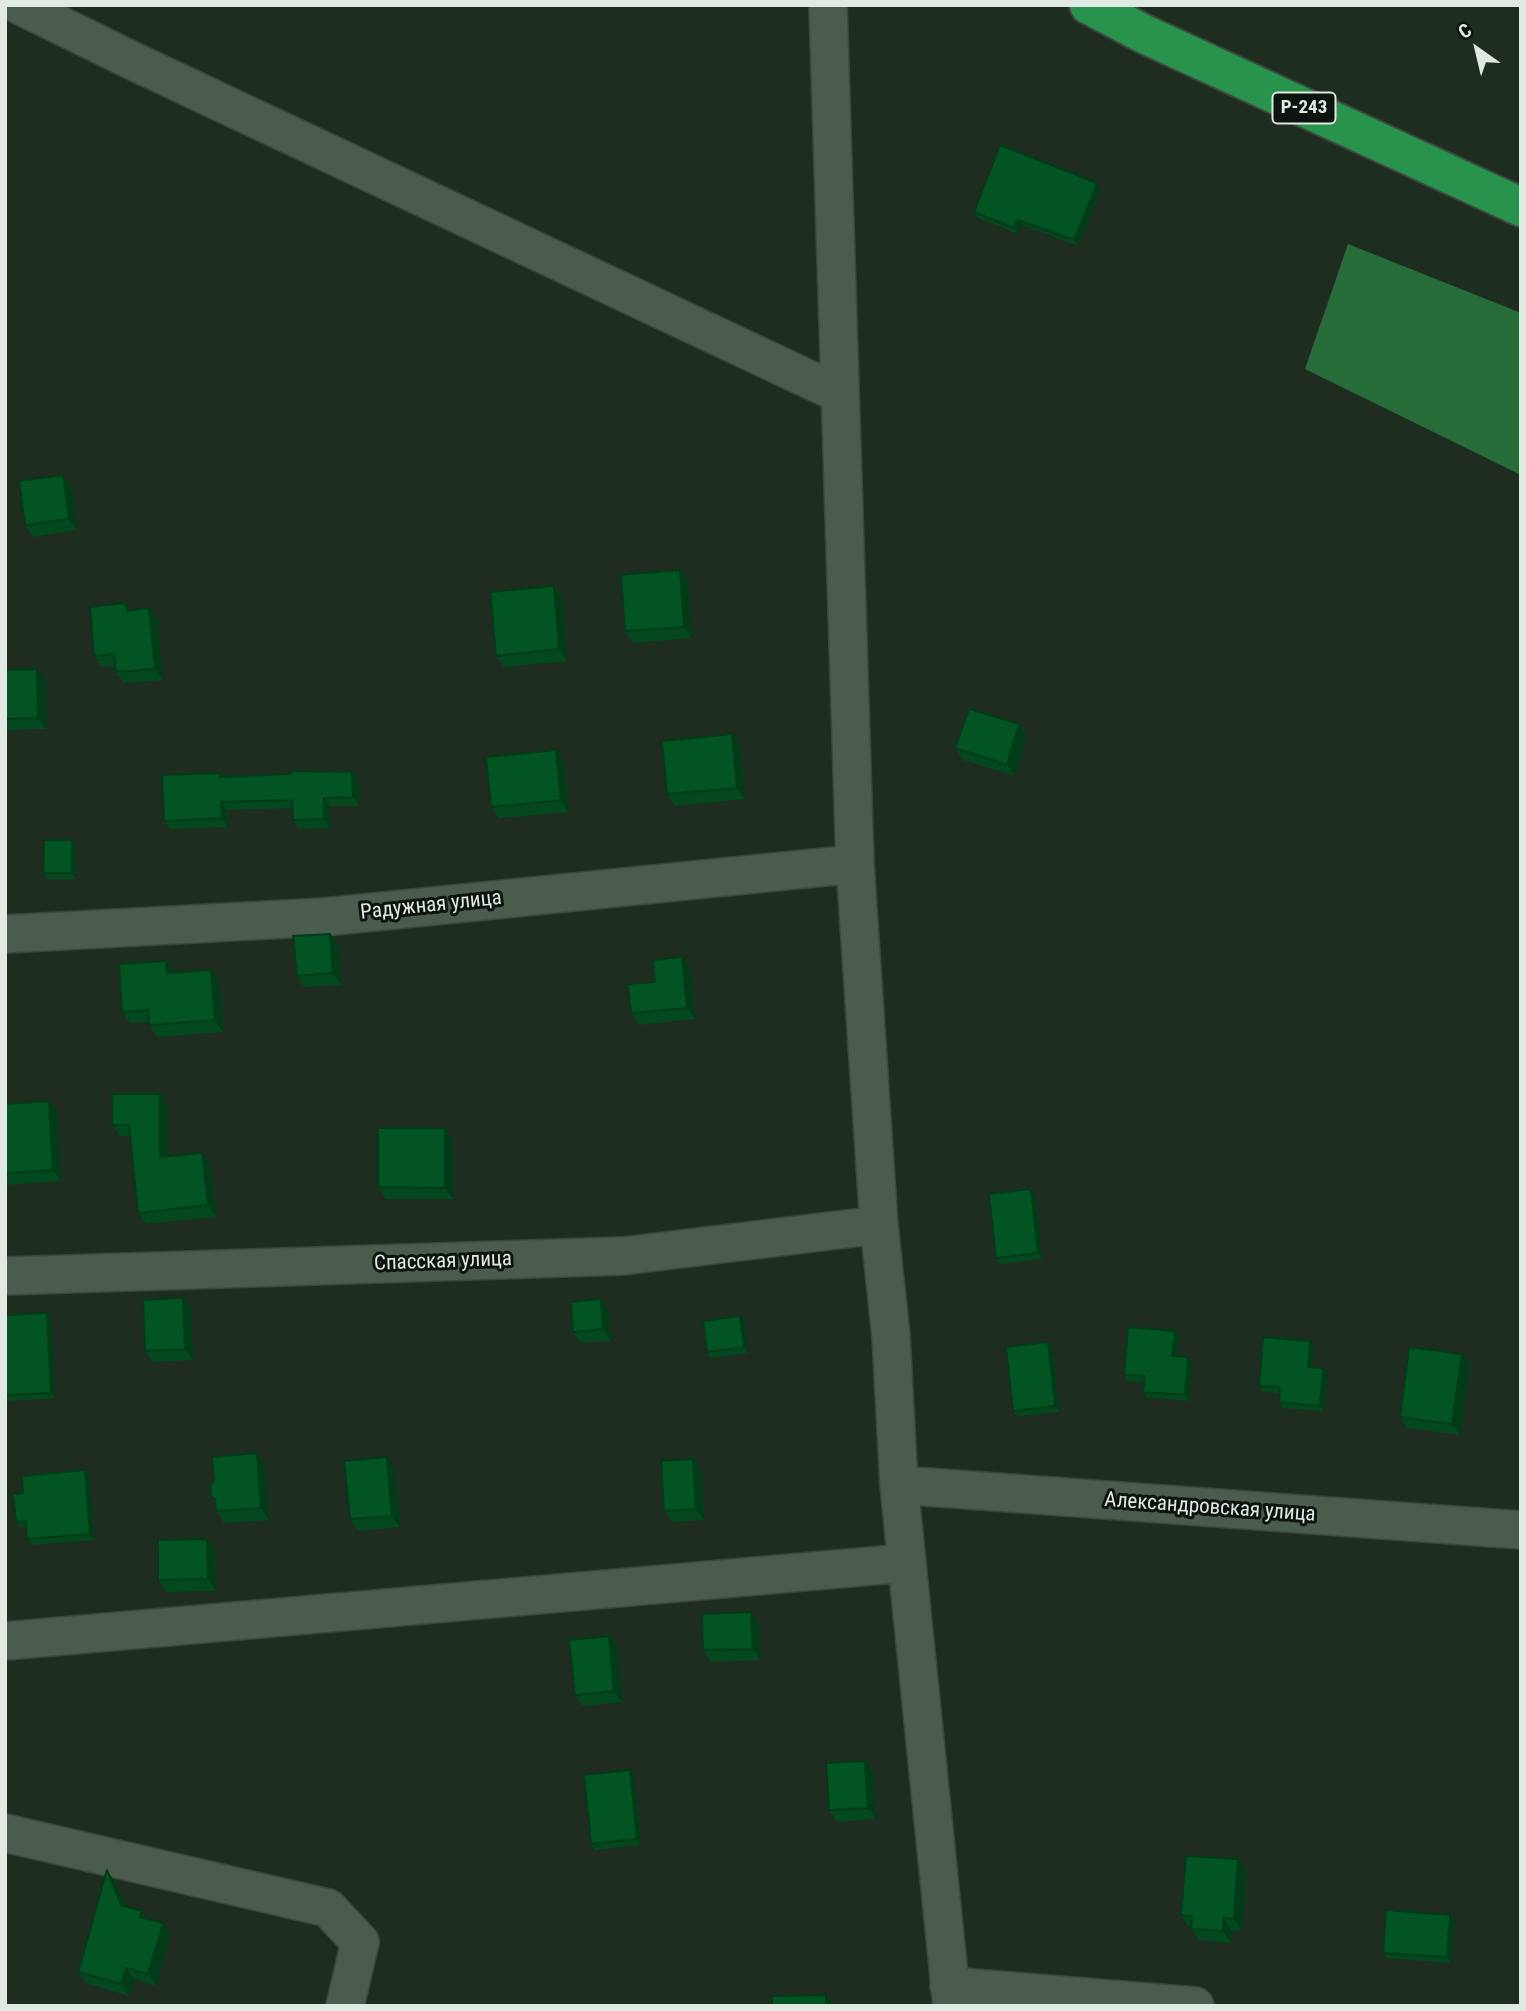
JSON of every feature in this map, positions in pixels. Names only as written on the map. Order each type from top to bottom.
[{"type":"highway","name":"Р-243","points":[[1088,5],[1521,207]]},
{"type":"street","points":[[19,5],[840,394]]},
{"type":"street","points":[[828,5],[855,864],[879,1225],[891,1336],[899,1485],[950,1996],[1195,2006]]},
{"type":"street","name":"Радужная улица","points":[[5,934],[324,917],[855,864]]},
{"type":"street","name":"Спасская улица","points":[[5,1276],[623,1256],[879,1225]]},
{"type":"street","name":"Александровская улица","points":[[899,1485],[1521,1530]]},
{"type":"street","points":[[5,1641],[907,1563]]},
{"type":"street","points":[[5,1833],[328,1908],[360,1942],[345,2006]]},
{"type":"green space","points":[[1348,244],[1521,313],[1521,475],[1305,369]]},
{"type":"building","points":[[1000,145],[1097,183],[1074,240],[1018,220],[1014,228],[974,212]]},
{"type":"building","points":[[63,475],[69,519],[25,525],[19,481]]},
{"type":"building","points":[[680,570],[684,627],[625,631],[621,575]]},
{"type":"building","points":[[554,586],[559,649],[496,656],[490,592]]},
{"type":"building","points":[[126,603],[127,611],[149,608],[155,669],[116,672],[114,654],[94,656],[90,607]]},
{"type":"building","points":[[37,669],[38,718],[5,719],[5,670]]},
{"type":"building","points":[[969,709],[1019,724],[1007,765],[955,748]]},
{"type":"building","points":[[732,734],[737,788],[667,794],[662,741]]},
{"type":"building","points":[[556,750],[561,800],[491,807],[486,757]]},
{"type":"building","points":[[291,771],[352,772],[353,797],[324,798],[324,819],[293,820],[292,800],[221,802],[222,818],[164,821],[162,775],[220,773],[220,777],[291,774]]},
{"type":"building","points":[[44,840],[72,840],[72,873],[43,873]]},
{"type":"building","points":[[330,934],[333,973],[297,976],[293,936]]},
{"type":"building","points":[[682,957],[687,1008],[631,1013],[628,984],[655,982],[653,960]]},
{"type":"building","points":[[166,961],[167,973],[211,970],[215,1020],[149,1025],[148,1010],[122,1012],[119,964]]},
{"type":"building","points":[[112,1094],[160,1094],[160,1157],[202,1153],[208,1205],[138,1213],[129,1125],[112,1125]]},
{"type":"building","points":[[49,1101],[53,1170],[5,1173],[5,1104]]},
{"type":"building","points":[[378,1128],[445,1128],[445,1188],[378,1187]]},
{"type":"building","points":[[1031,1189],[1038,1253],[996,1258],[989,1194]]},
{"type":"building","points":[[183,1298],[185,1349],[145,1351],[143,1300]]},
{"type":"building","points":[[601,1299],[603,1329],[573,1332],[571,1302]]},
{"type":"building","points":[[47,1313],[51,1393],[5,1395],[5,1315]]},
{"type":"building","points":[[740,1316],[744,1347],[707,1352],[703,1321]]},
{"type":"building","points":[[1128,1327],[1175,1331],[1172,1356],[1188,1357],[1185,1395],[1143,1392],[1145,1376],[1124,1375]]},
{"type":"building","points":[[1263,1337],[1310,1341],[1308,1367],[1323,1368],[1320,1406],[1279,1402],[1280,1387],[1259,1386]]},
{"type":"building","points":[[1048,1342],[1055,1406],[1013,1411],[1006,1347]]},
{"type":"building","points":[[1409,1347],[1462,1354],[1452,1424],[1400,1417]]},
{"type":"building","points":[[257,1453],[261,1508],[216,1511],[210,1485],[214,1481],[212,1457]]},
{"type":"building","points":[[387,1457],[392,1516],[350,1519],[344,1461]]},
{"type":"building","points":[[693,1459],[696,1509],[664,1511],[661,1461]]},
{"type":"building","points":[[85,1470],[90,1534],[27,1539],[26,1521],[16,1522],[13,1494],[23,1493],[22,1476]]},
{"type":"building","points":[[207,1539],[208,1579],[158,1580],[158,1540]]},
{"type":"building","points":[[751,1612],[753,1649],[703,1650],[702,1614]]},
{"type":"building","points":[[609,1636],[614,1691],[575,1695],[569,1640]]},
{"type":"building","points":[[865,1761],[868,1808],[829,1810],[826,1763]]},
{"type":"building","points":[[630,1770],[637,1839],[591,1844],[584,1775]]},
{"type":"building","points":[[1186,1856],[1238,1859],[1234,1919],[1223,1918],[1223,1931],[1191,1929],[1192,1916],[1181,1915]]},
{"type":"building","points":[[107,1870],[121,1905],[142,1911],[140,1917],[163,1923],[148,1974],[126,1968],[121,1984],[78,1972]]},
{"type":"building","points":[[1386,1910],[1450,1915],[1447,1957],[1383,1953]]},
{"type":"building","points":[[826,1995],[826,2006],[772,2006],[772,1996]]}]
